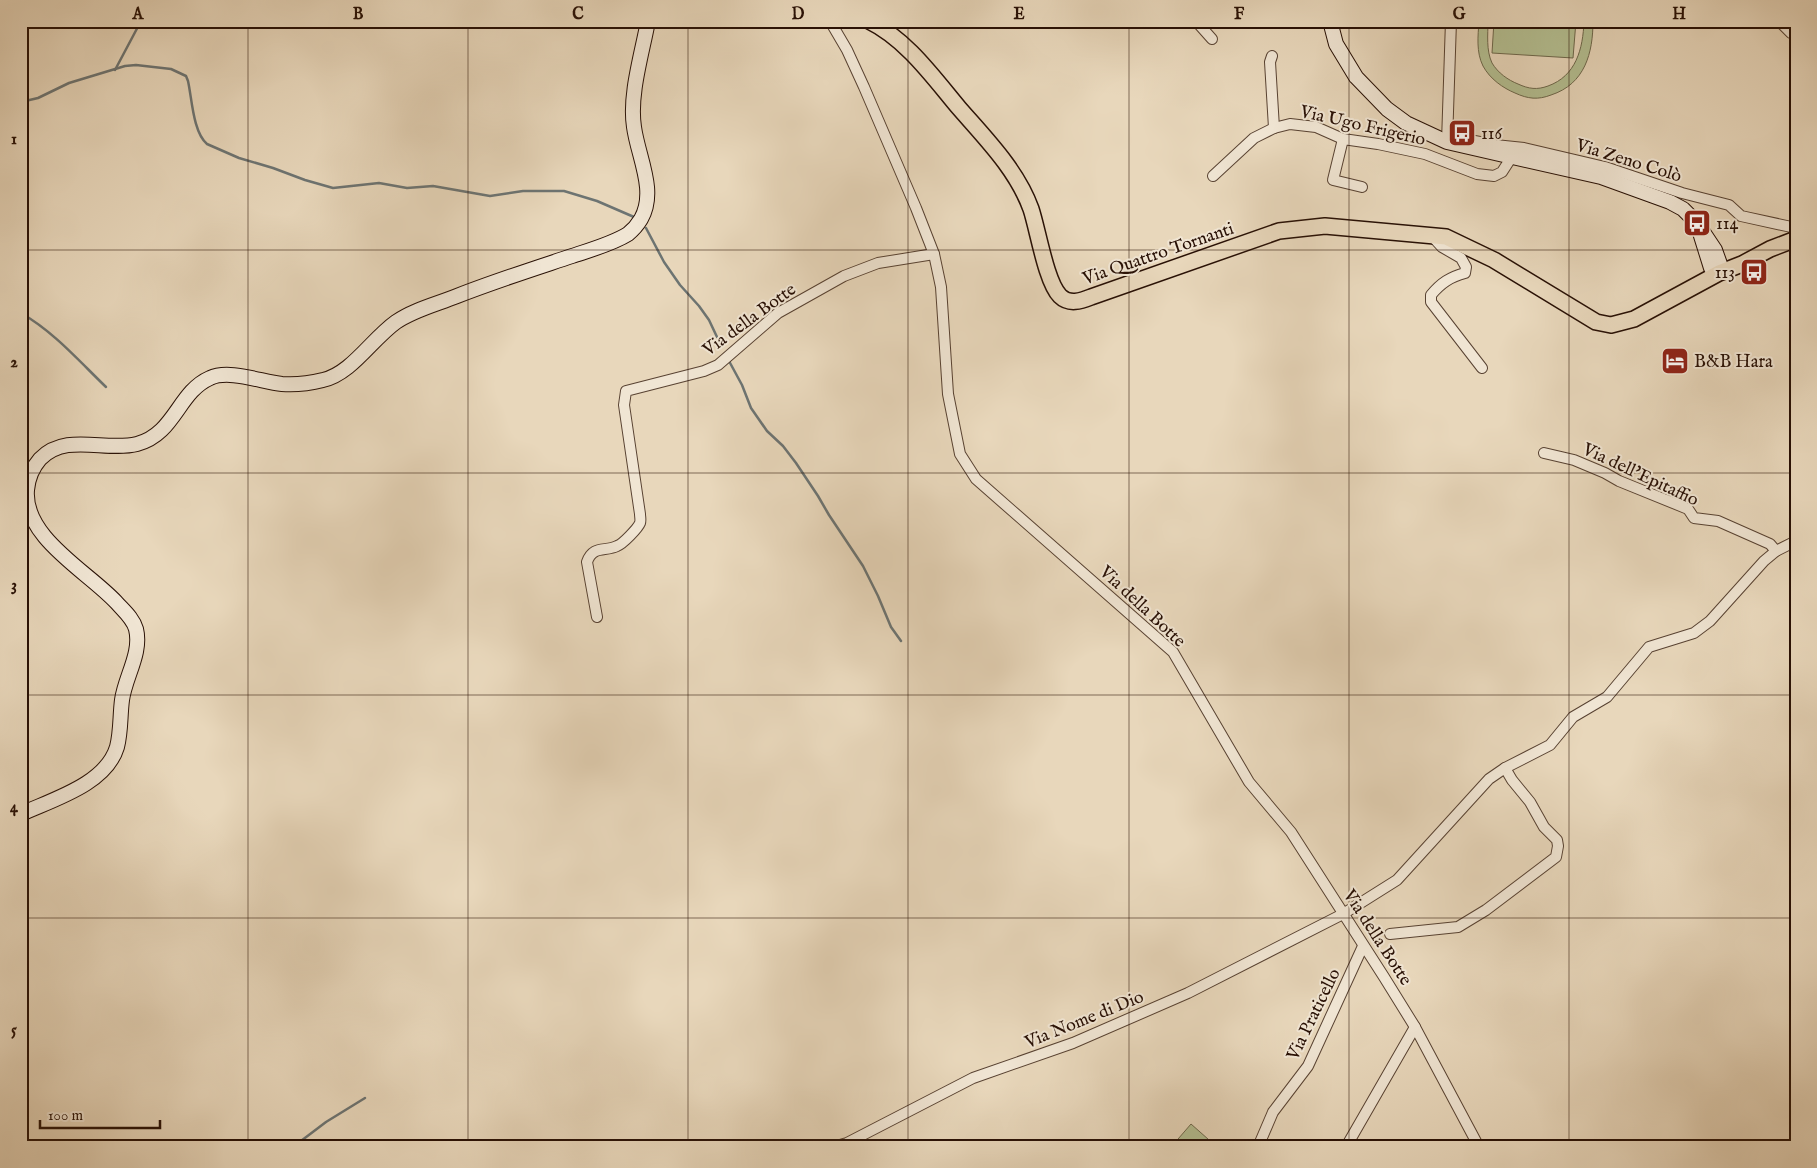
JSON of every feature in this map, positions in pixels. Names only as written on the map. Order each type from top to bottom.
[{"type":"main road","points":[[21,814],[84,785],[100,775],[110,764],[117,745],[122,696],[137,648],[136,629],[130,618],[110,596],[54,546],[31,516],[27,501],[28,482],[40,459],[50,452],[71,444],[122,446],[137,444],[156,436],[167,425],[194,388],[209,378],[224,374],[288,385],[326,380],[348,366],[396,322],[411,314],[482,286],[594,248],[626,235],[636,227],[648,203],[646,181],[633,126],[634,96],[648,21]]},
{"type":"main road","name":"Via Quattro Tornanti","points":[[869,21],[892,36],[914,57],[1001,157],[1021,186],[1031,209],[1051,281],[1060,297],[1067,300],[1076,302],[1278,230],[1325,226],[1446,237],[1494,260],[1596,322],[1603,325],[1611,325],[1634,319],[1719,273],[1796,239]]},
{"type":"main road","points":[[1330,21],[1336,44],[1356,77],[1387,110],[1406,123],[1447,139],[1511,158],[1601,177],[1651,194],[1683,209],[1697,223],[1711,251],[1711,268],[1719,273]]},
{"type":"main road","points":[[1711,251],[1730,263],[1742,264]]},
{"type":"main road","points":[[1682,294],[1699,279],[1706,269],[1711,251]]},
{"type":"street","name":"Via della Botte","points":[[830,21],[847,50],[864,87],[934,254],[941,287],[948,394],[960,454],[976,479],[1173,652],[1250,782],[1291,832],[1415,1027],[1479,1147]]},
{"type":"street","points":[[1196,21],[1212,38]]},
{"type":"street","points":[[1447,139],[1451,21]]},
{"type":"street","points":[[1779,21],[1791,33],[1796,35]]},
{"type":"street","points":[[1272,56],[1270,62],[1274,128]]},
{"type":"street","name":"Via Ugo Frigerio","points":[[1213,176],[1254,138],[1274,128],[1290,124],[1316,127],[1343,139],[1425,154],[1477,174],[1494,176],[1502,172],[1511,158]]},
{"type":"street","points":[[1343,139],[1333,180],[1362,187]]},
{"type":"street","name":"Via Zeno Colò","points":[[1447,139],[1524,148],[1606,167],[1682,193],[1729,205],[1741,216],[1796,228]]},
{"type":"street","points":[[1431,235],[1442,247],[1461,258],[1466,267],[1465,273],[1453,276],[1439,285],[1431,295],[1431,302],[1482,368]]},
{"type":"street","name":"Via della Botte","points":[[597,617],[587,562],[590,555],[597,550],[617,546],[640,523],[624,404],[626,391],[704,371],[718,365],[778,313],[844,276],[878,263],[934,254]]},
{"type":"street","name":"Via dell'Epitaffio","points":[[1544,453],[1574,460],[1619,481],[1688,509],[1694,518],[1718,522],[1770,544],[1776,551]]},
{"type":"street","points":[[1343,914],[1397,880],[1489,779],[1505,768],[1550,746],[1572,717],[1607,697],[1649,647],[1694,633],[1710,621],[1764,561],[1776,551],[1796,541]]},
{"type":"street","points":[[1390,934],[1458,927],[1486,910],[1556,857],[1557,840],[1544,826],[1530,802],[1505,768]]},
{"type":"street","name":"Via Nome di Dio","points":[[833,1147],[847,1143],[973,1078],[1073,1043],[1188,993],[1343,914]]},
{"type":"street","name":"Via Praticello","points":[[1258,1147],[1273,1112],[1308,1066],[1363,946]]},
{"type":"street","points":[[1346,1147],[1415,1027]]},
{"type":"green space","points":[[1479,21],[1488,21],[1488,48],[1494,67],[1507,78],[1526,87],[1548,86],[1565,76],[1580,51],[1584,21],[1593,21],[1589,56],[1579,75],[1563,90],[1542,98],[1524,97],[1501,86],[1489,75],[1483,66],[1478,50]]},
{"type":"green space","points":[[1494,21],[1576,21],[1573,58],[1492,53]]},
{"type":"green space","points":[[1191,1124],[1217,1147],[1172,1146]]},
{"type":"waterway","points":[[115,70],[141,21]]},
{"type":"waterway","points":[[21,102],[38,98],[69,83],[125,66],[136,65],[171,69],[186,76],[196,124],[202,139],[207,144],[239,158],[305,180],[333,188],[379,183],[407,188],[433,186],[490,196],[523,191],[564,191],[597,201],[634,217]]},
{"type":"waterway","points":[[646,228],[664,262],[709,320],[717,337]]},
{"type":"waterway","points":[[21,313],[55,338],[106,387]]},
{"type":"waterway","points":[[729,361],[742,385],[751,408],[767,431],[783,446],[796,463],[863,566],[891,627],[901,641]]},
{"type":"waterway","points":[[293,1147],[326,1122],[365,1098]]},
{"type":"place","name":"116","points":[[1462,133]]},
{"type":"place","name":"114","points":[[1697,223]]},
{"type":"place","name":"113","points":[[1754,272]]},
{"type":"place","name":"B&B Hara","points":[[1675,361]]}]
